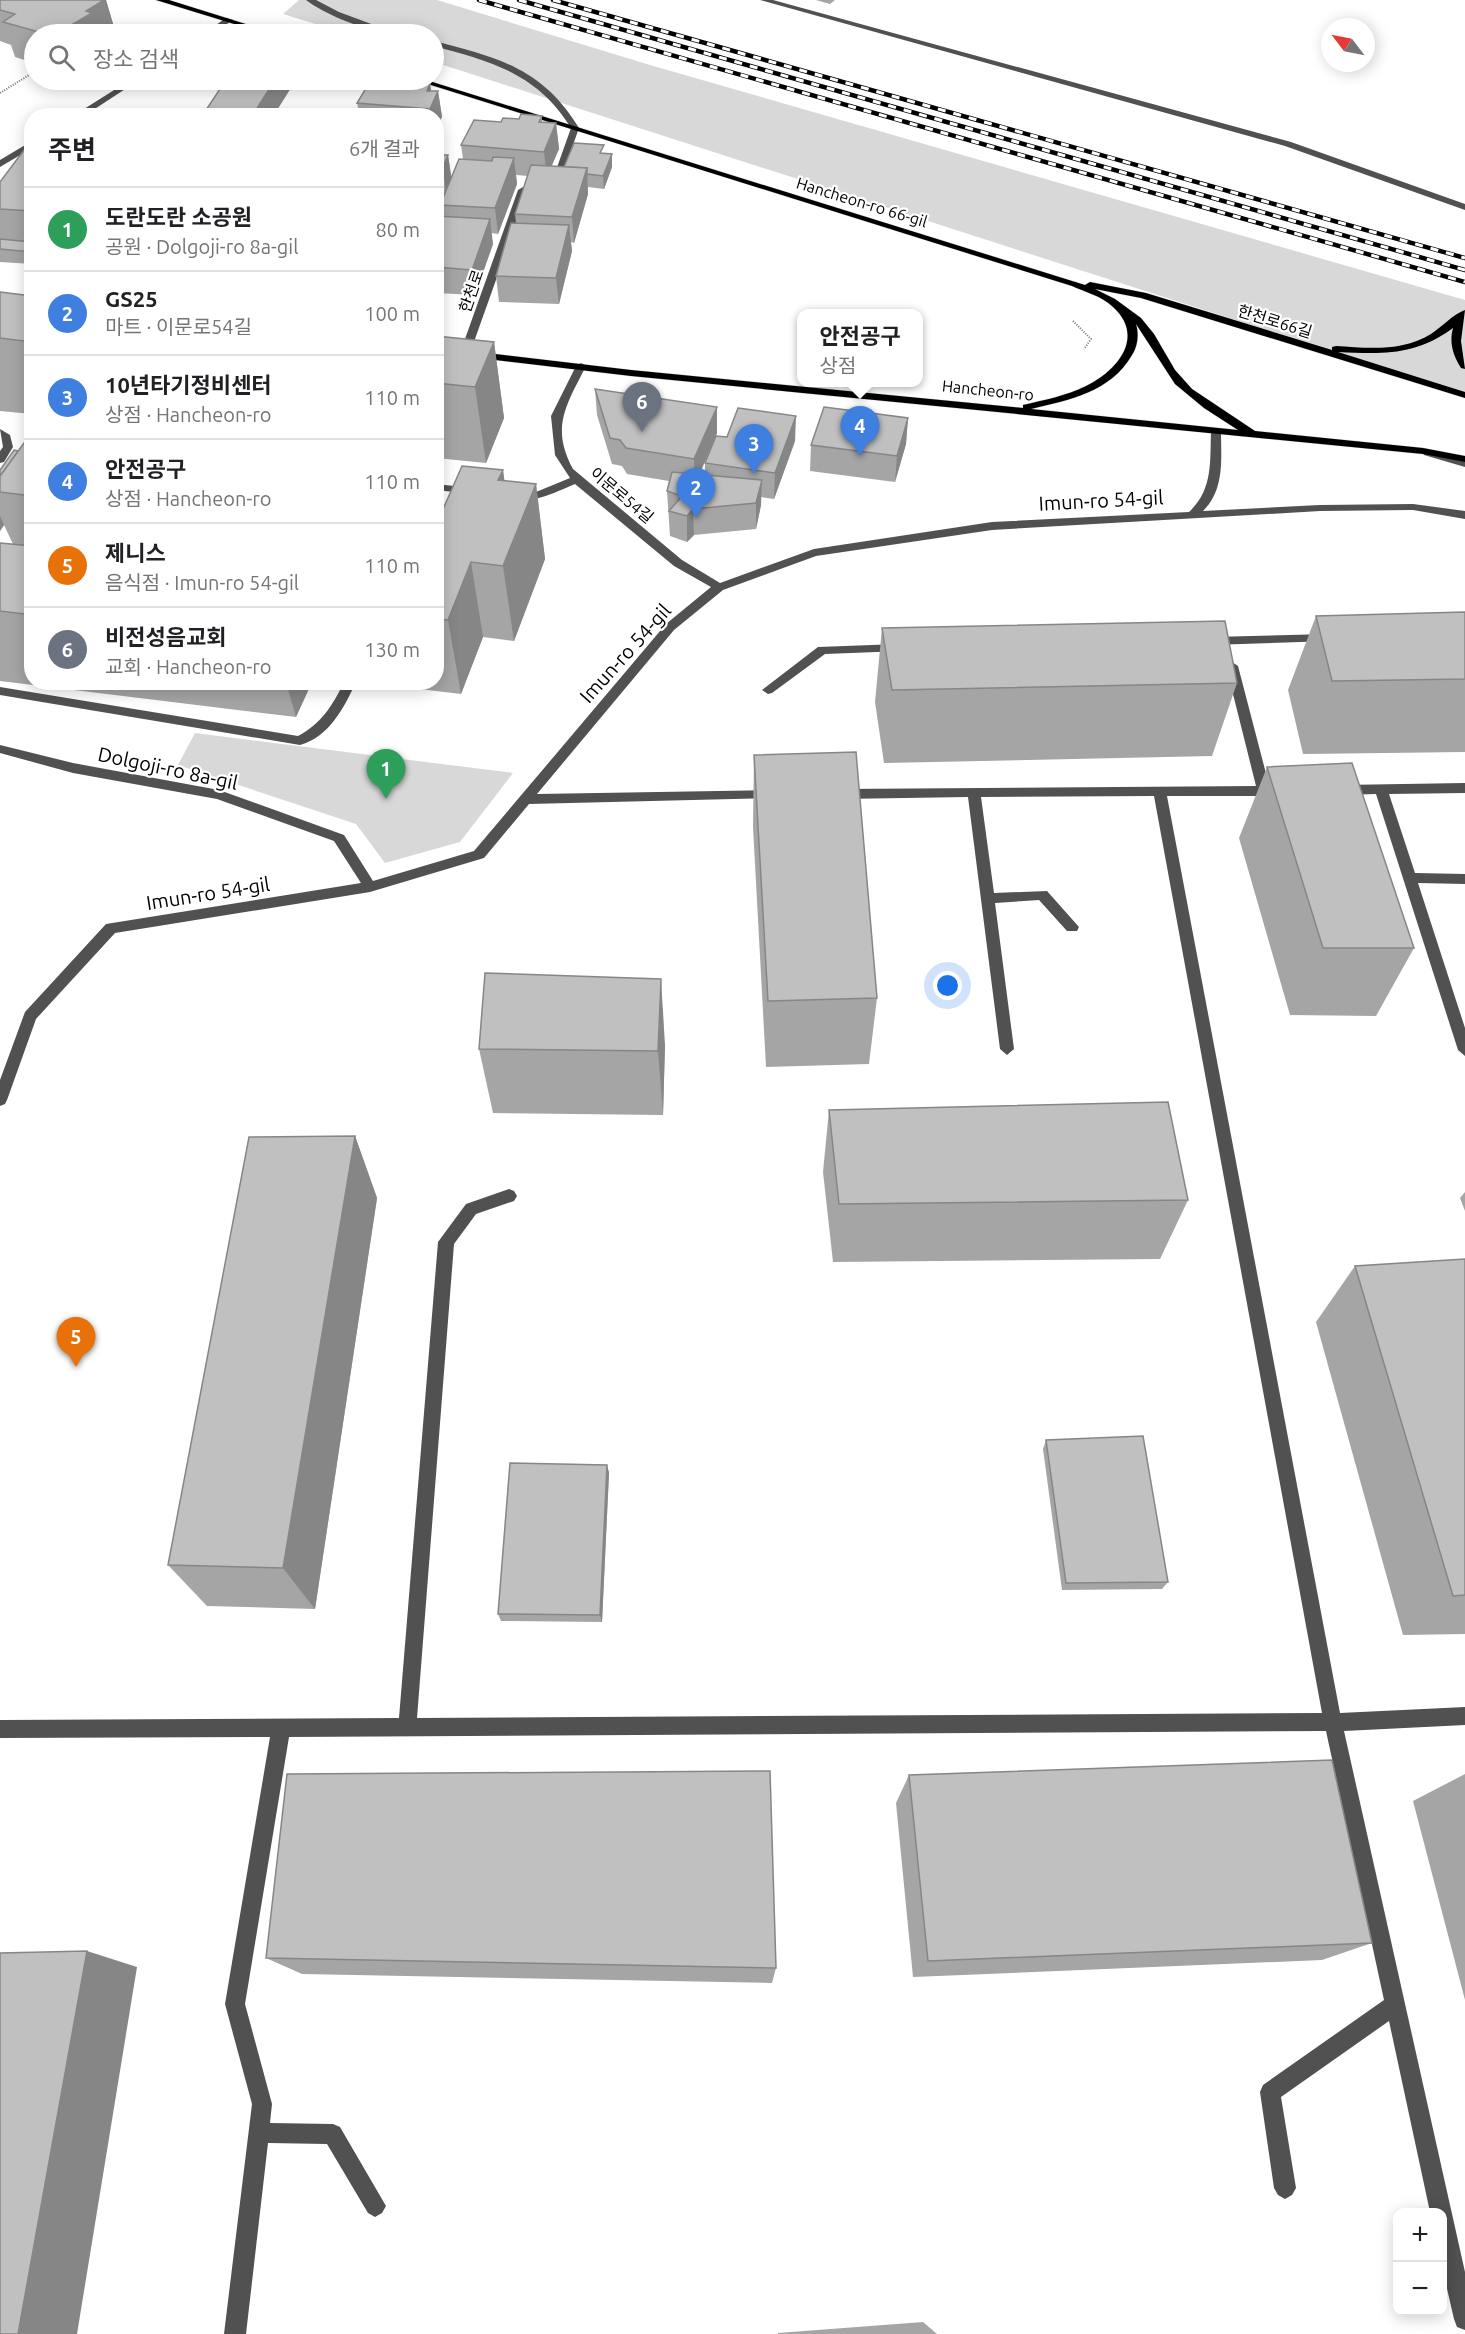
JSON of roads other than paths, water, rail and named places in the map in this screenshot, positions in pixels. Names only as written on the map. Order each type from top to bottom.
[{"type":"main road","points":[[160,0],[242,24]]},
{"type":"main road","name":"Hancheon-ro 66-gil","points":[[444,88],[1075,284],[1115,302],[1133,323],[1134,332],[1124,360],[1110,376],[1091,388],[1067,397],[1016,409]]},
{"type":"main road","name":"한천로66길","points":[[1075,284],[1143,295],[1465,395]]},
{"type":"main road","points":[[1115,302],[1147,328],[1169,370],[1188,391],[1215,411],[1257,436]]},
{"type":"main road","points":[[1313,348],[1377,351],[1420,346],[1440,334],[1465,313]]},
{"type":"main road","points":[[1465,313],[1458,326],[1456,338],[1458,356],[1465,366]]},
{"type":"main road","name":"Hancheon-ro","points":[[444,351],[1016,409],[1216,432],[1423,451],[1465,459]]},
{"type":"street","points":[[310,0],[336,15],[363,24]]},
{"type":"street","points":[[764,0],[1288,144],[1465,207]]},
{"type":"street","points":[[223,24],[229,20]]},
{"type":"street","points":[[444,47],[491,60],[537,82],[557,98],[575,128]]},
{"type":"street","points":[[90,108],[119,90]]},
{"type":"street","name":"한천로","points":[[465,353],[506,239],[531,183],[548,180],[559,174],[575,128]]},
{"type":"street","points":[[0,164],[24,149]]},
{"type":"street","points":[[494,238],[506,239]]},
{"type":"street","name":"이문로54길","points":[[581,366],[556,416],[560,455],[576,479],[678,563],[719,587]]},
{"type":"street","points":[[0,432],[6,437],[8,447],[0,460]]},
{"type":"street","points":[[1193,514],[1206,505],[1214,483],[1216,432]]},
{"type":"street","points":[[1423,451],[1465,454]]},
{"type":"street","points":[[1423,451],[1465,464]]},
{"type":"street","points":[[503,494],[525,497],[538,495],[576,479]]},
{"type":"street","points":[[444,487],[481,492]]},
{"type":"street","name":"Imun-ro 54-gil","points":[[0,1100],[30,1016],[111,928],[370,887],[479,855],[670,627],[719,587],[814,553],[992,525],[1383,507],[1413,507],[1465,515]]},
{"type":"street","points":[[1202,641],[1344,637]]},
{"type":"street","points":[[1225,640],[1264,790]]},
{"type":"street","points":[[768,690],[822,650],[917,648]]},
{"type":"street","points":[[0,691],[300,741],[312,736],[333,717],[346,690]]},
{"type":"street","name":"Dolgoji-ro 8a-gil","points":[[0,749],[73,768],[219,795],[339,838],[370,887]]},
{"type":"street","points":[[1334,790],[1465,788]]},
{"type":"street","points":[[1381,789],[1465,1050]]},
{"type":"street","points":[[833,795],[1287,790]]},
{"type":"street","points":[[974,792],[1007,1049]]},
{"type":"street","points":[[1160,792],[1333,1722],[1440,2208]]},
{"type":"street","points":[[526,799],[785,795]]},
{"type":"street","points":[[1409,878],[1465,879]]},
{"type":"street","points":[[987,898],[1042,895],[1072,927]]},
{"type":"street","points":[[407,1726],[446,1242],[471,1209],[509,1196]]},
{"type":"street","points":[[0,1729],[1333,1722],[1465,1716]]},
{"type":"street","points":[[235,2334],[262,2104],[235,2004],[281,1727]]},
{"type":"street","points":[[1285,2188],[1270,2092],[1395,2005]]},
{"type":"street","points":[[259,2133],[333,2134],[375,2206]]},
{"type":"street","points":[[1447,2236],[1465,2319]]},
{"type":"railway","points":[[479,0],[1465,282]]},
{"type":"railway","points":[[519,0],[1465,270]]},
{"type":"railway","points":[[553,0],[1465,258]]},
{"type":"place","name":"비전성음교회","points":[[642,432]]},
{"type":"place","name":"안전공구","points":[[860,456]]},
{"type":"place","name":"10년타기정비센터","points":[[754,474]]},
{"type":"place","name":"GS25","points":[[696,518]]},
{"type":"place","name":"도란도란 소공원","points":[[386,799]]},
{"type":"place","name":"제니스","points":[[76,1367]]}]
